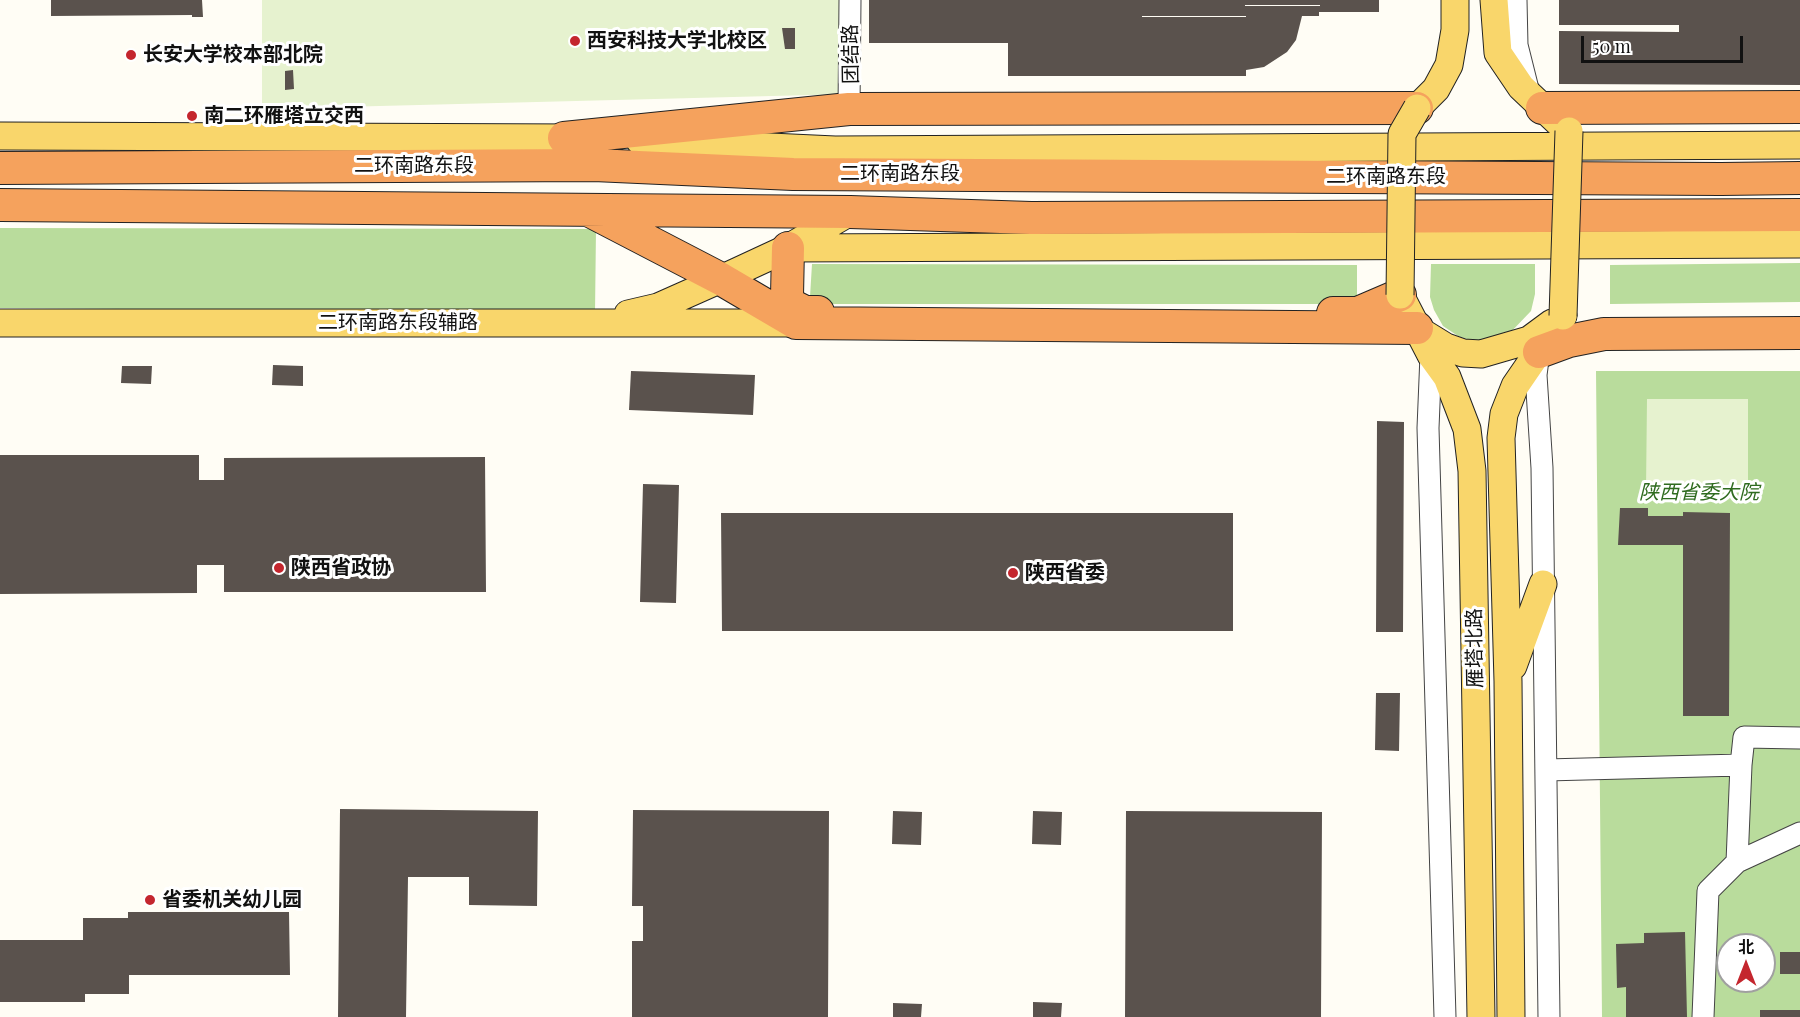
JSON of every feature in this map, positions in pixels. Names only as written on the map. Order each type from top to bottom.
[{"type":"highway","points":[[1537,103],[1800,107]]},
{"type":"highway","points":[[564,138],[849,109],[1417,108]]},
{"type":"highway","points":[[1569,131],[1608,122],[1800,120]]},
{"type":"highway","name":"二环南路东段","points":[[0,168],[594,165],[793,174],[1800,178]]},
{"type":"highway","name":"二环南路东段","points":[[0,205],[850,212],[1031,218],[1800,215]]},
{"type":"highway","points":[[586,209],[721,279],[796,323],[1424,341]]},
{"type":"highway","points":[[788,248],[787,296],[791,305],[805,312],[1358,313],[1400,295]]},
{"type":"highway","points":[[1563,316],[1608,318],[1800,317]]},
{"type":"highway","points":[[1539,352],[1569,341],[1605,334],[1800,333]]},
{"type":"main road","points":[[1400,295],[1401,134],[1417,108],[1436,88],[1449,65],[1455,30],[1455,0]]},
{"type":"main road","points":[[1424,341],[1463,353],[1481,354],[1529,340],[1563,316],[1569,131],[1521,87],[1498,54],[1494,0]]},
{"type":"main road","points":[[0,136],[564,138],[835,150],[1800,145]]},
{"type":"main road","points":[[589,323],[658,307],[788,248],[850,212]]},
{"type":"main road","points":[[788,248],[1800,244]]},
{"type":"main road","name":"雁塔北路","points":[[1400,295],[1424,341],[1447,377],[1467,429],[1472,471],[1481,1017]]},
{"type":"main road","name":"雁塔北路","points":[[1511,1017],[1508,681],[1501,438],[1504,414],[1515,386],[1563,316]]},
{"type":"main road","name":"二环南路东段辅路","points":[[0,323],[796,323]]},
{"type":"main road","points":[[1508,681],[1543,584]]},
{"type":"street","name":"团结路","points":[[849,109],[850,0]]},
{"type":"street","points":[[1516,0],[1517,45],[1522,73],[1537,103]]},
{"type":"street","points":[[1424,341],[1444,1017]]},
{"type":"street","points":[[1539,352],[1536,375],[1542,468],[1550,1017]]},
{"type":"street","points":[[1737,862],[1744,737],[1800,738]]},
{"type":"street","points":[[1546,770],[1741,765]]},
{"type":"street","points":[[1703,1017],[1708,891],[1737,862],[1800,833]]},
{"type":"green space","name":"西安科技大学北校区","points":[[262,0],[850,0],[851,94],[262,109]]},
{"type":"green space","points":[[0,228],[596,229],[595,313],[0,308]]},
{"type":"green space","points":[[1800,263],[1800,302],[1610,304],[1610,265]]},
{"type":"green space","points":[[812,264],[1357,265],[1357,304],[818,304],[810,297]]},
{"type":"green space","points":[[1431,264],[1535,264],[1535,294],[1531,311],[1509,334],[1476,342],[1458,336],[1443,326],[1434,310],[1430,297]]},
{"type":"green space","name":"陕西省委大院","points":[[1596,371],[1800,371],[1800,1017],[1602,1017]]},
{"type":"green space","points":[[1647,399],[1748,399],[1748,490],[1646,490]]},
{"type":"building","points":[[51,0],[202,0],[203,17],[192,17],[192,15],[51,16]]},
{"type":"building","points":[[869,0],[1379,0],[1379,12],[1319,12],[1319,16],[1302,16],[1296,40],[1287,52],[1264,67],[1246,70],[1246,76],[1008,76],[1008,43],[869,43]],"holes":[[[1320,5],[1320,6],[1245,6]],[[1246,16],[1246,17],[1142,17]]]},
{"type":"building","points":[[1559,0],[1800,0],[1800,85],[1559,84],[1559,31],[1679,32],[1679,25],[1559,25]]},
{"type":"building","points":[[782,28],[795,28],[795,49],[785,49]]},
{"type":"building","points":[[293,70],[294,89],[285,90],[285,71]]},
{"type":"building","points":[[273,365],[303,366],[303,386],[272,385]]},
{"type":"building","points":[[122,366],[152,366],[151,384],[121,383]]},
{"type":"building","points":[[631,371],[755,375],[753,415],[629,410]]},
{"type":"building","points":[[1377,421],[1404,422],[1403,632],[1376,632]]},
{"type":"building","points":[[0,455],[199,455],[199,480],[224,480],[224,458],[485,457],[486,592],[224,592],[224,565],[197,565],[197,593],[0,594]]},
{"type":"building","points":[[643,484],[679,485],[676,603],[640,602]]},
{"type":"building","points":[[1620,508],[1648,508],[1648,516],[1683,516],[1683,512],[1730,513],[1729,716],[1683,716],[1683,545],[1618,545]]},
{"type":"building","points":[[721,513],[1233,513],[1233,631],[722,631]]},
{"type":"building","points":[[1376,693],[1400,693],[1399,751],[1375,750]]},
{"type":"building","points":[[340,809],[538,811],[537,906],[469,905],[469,877],[408,877],[406,1017],[338,1017]]},
{"type":"building","points":[[633,810],[829,811],[828,1017],[632,1017],[632,941],[643,941],[643,906],[632,906]]},
{"type":"building","points":[[893,811],[922,812],[921,845],[892,844]]},
{"type":"building","points":[[1033,811],[1062,812],[1061,845],[1032,844]]},
{"type":"building","points":[[1126,811],[1322,812],[1321,1017],[1125,1017]]},
{"type":"building","points":[[128,912],[289,912],[290,975],[129,975],[129,994],[85,994],[85,1002],[0,1002],[0,940],[83,940],[83,918],[128,918]]},
{"type":"building","points":[[1685,932],[1687,1017],[1626,1017],[1626,987],[1617,988],[1616,944],[1644,943],[1644,933]]},
{"type":"building","points":[[1780,952],[1800,952],[1800,974],[1780,974]]},
{"type":"building","points":[[1033,1002],[1062,1003],[1061,1017],[1033,1017]]},
{"type":"building","points":[[893,1003],[922,1004],[921,1017],[893,1017]]},
{"type":"building","points":[[1760,1010],[1800,1010],[1800,1017],[1760,1017]]},
{"type":"place","name":"西安科技大学北校区","points":[[575,41]]},
{"type":"place","name":"长安大学校本部北院","points":[[131,55]]},
{"type":"place","name":"南二环雁塔立交西","points":[[192,116]]},
{"type":"place","name":"陕西省政协","points":[[279,568]]},
{"type":"place","name":"陕西省委","points":[[1013,573]]},
{"type":"place","name":"省委机关幼儿园","points":[[150,900]]}]
